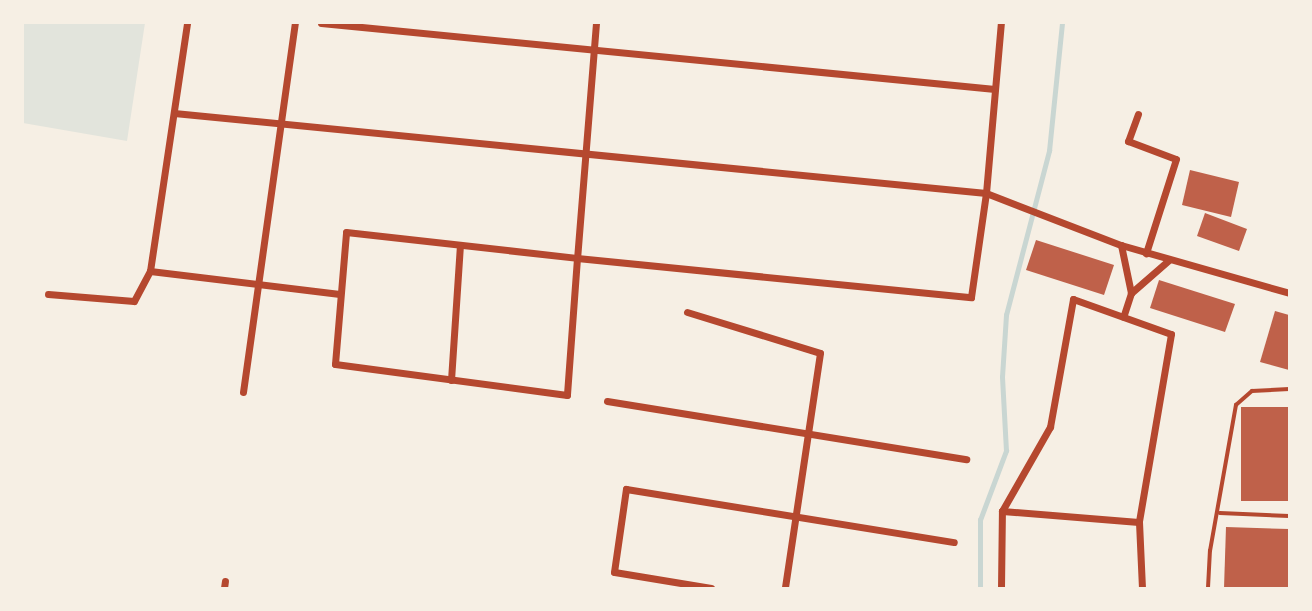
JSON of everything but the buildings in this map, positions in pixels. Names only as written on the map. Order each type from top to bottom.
[{"type":"street","points":[[48,294],[134,300],[150,271],[187,23]]},
{"type":"street","points":[[243,392],[295,23]]},
{"type":"street","points":[[321,23],[995,89]]},
{"type":"street","points":[[596,23],[578,258],[567,395],[335,365],[346,232],[578,258],[971,297],[986,193],[1001,23]]},
{"type":"street","points":[[174,113],[986,193],[1146,253],[1289,293]]},
{"type":"street","points":[[1138,114],[1128,141],[1176,159],[1146,253]]},
{"type":"street","points":[[1121,244],[1130,293],[1124,317]]},
{"type":"street","points":[[451,380],[460,245]]},
{"type":"street","points":[[1130,293],[1169,260]]},
{"type":"street","points":[[150,271],[340,294]]},
{"type":"street","points":[[1001,588],[1002,511],[1050,427],[1073,299],[1171,334],[1139,522],[1142,588]]},
{"type":"street","points":[[687,312],[820,353],[785,588]]},
{"type":"street","points":[[607,401],[966,459]]},
{"type":"street","points":[[711,588],[614,572],[625,489],[954,542]]},
{"type":"street","points":[[1002,511],[1139,522]]},
{"type":"lane","points":[[1208,588],[1213,530],[1220,513],[1239,397],[1252,391],[1289,389]]},
{"type":"lane","points":[[1220,513],[1289,516]]},
{"type":"shaded area","points":[[23,23],[145,23],[127,141],[23,123]]},
{"type":"waterway","points":[[980,588],[980,520],[1006,451],[1002,377],[1006,315],[1049,151],[1062,23]]}]
